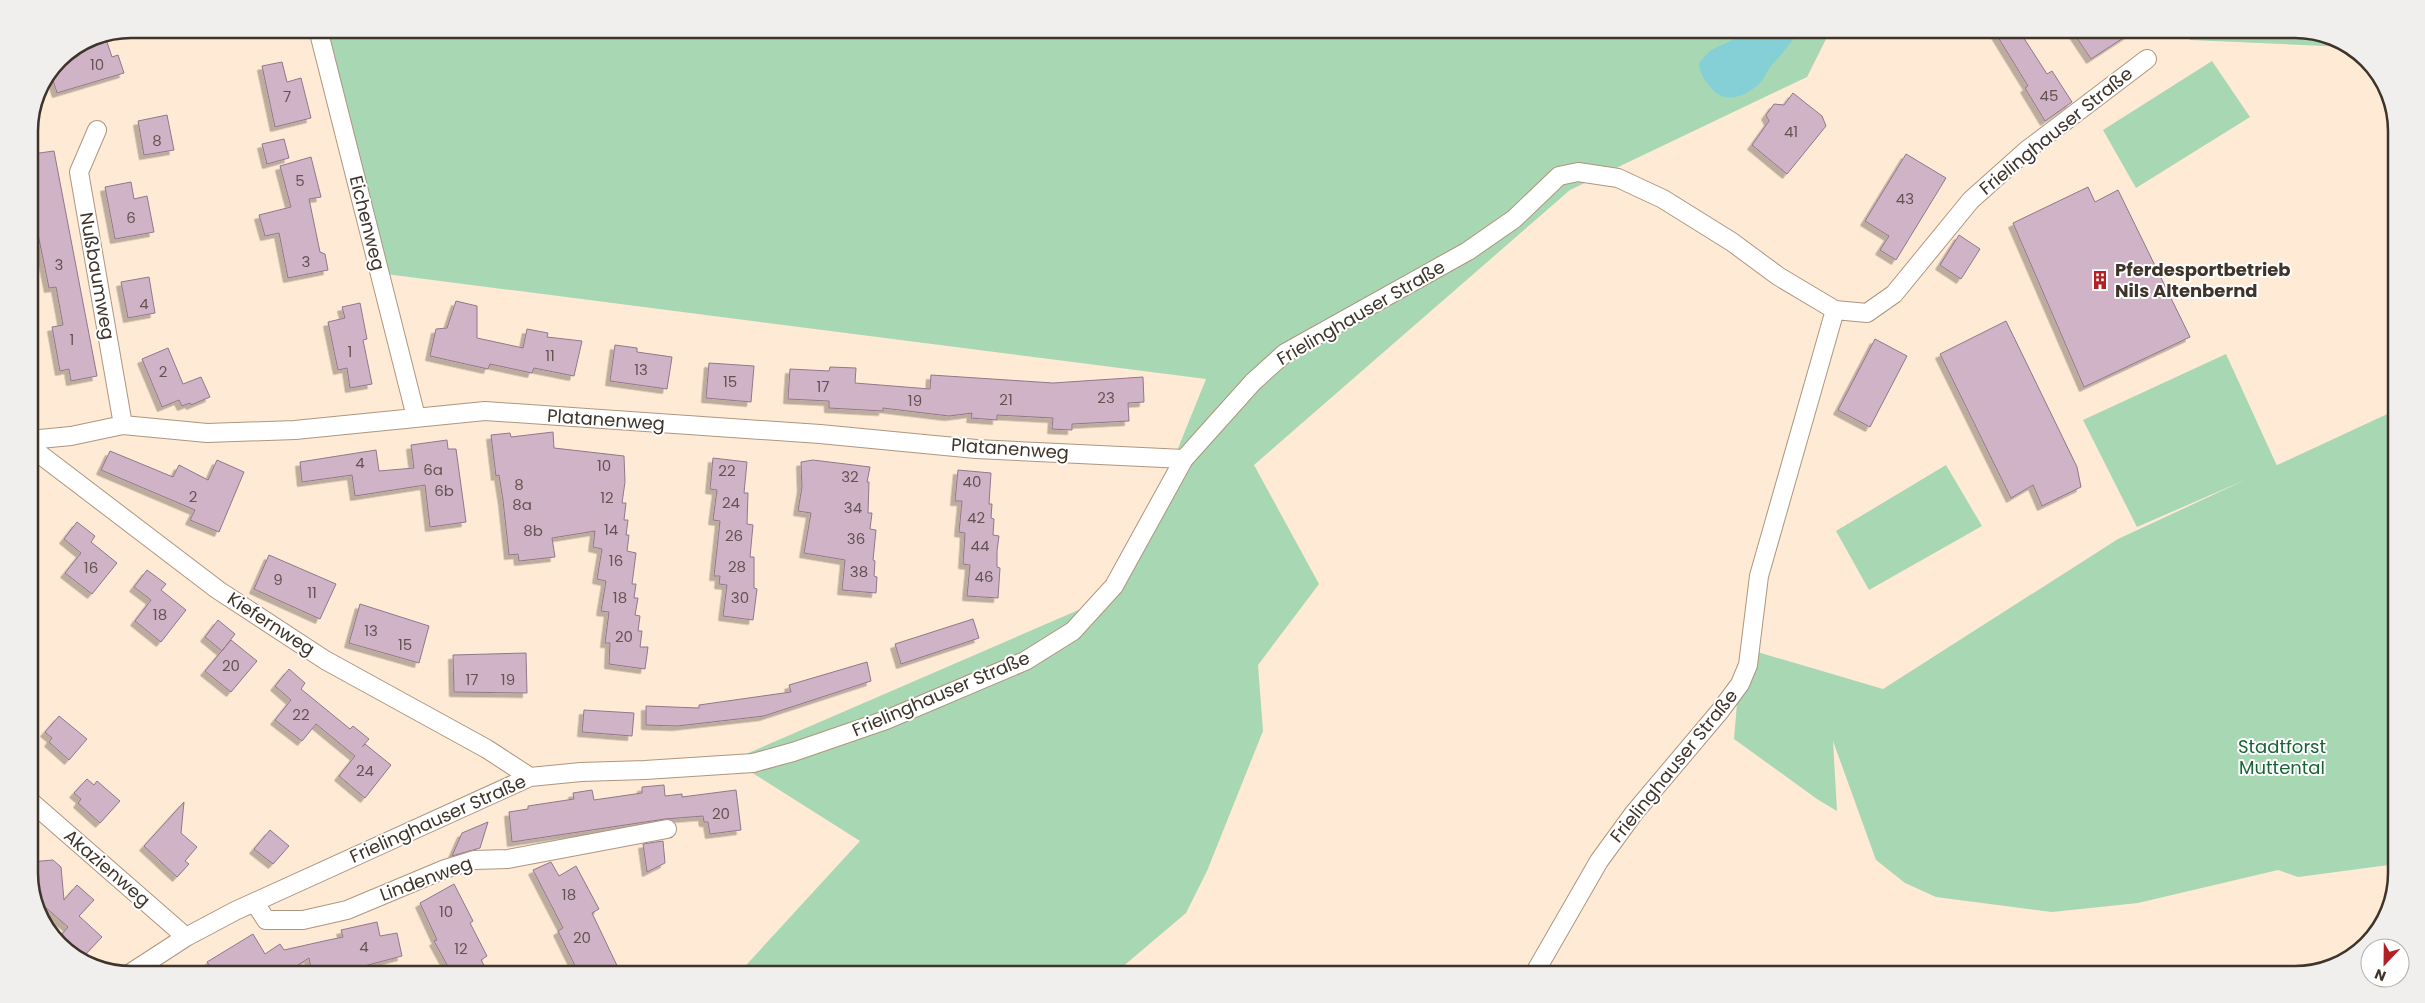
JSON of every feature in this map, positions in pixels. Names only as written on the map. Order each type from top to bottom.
[{"type":"street","name":"Eichenweg","points":[[320,38],[416,417]]},
{"type":"street","name":"Frielinghauser Straße","points":[[141,966],[186,936],[530,777],[581,772],[753,763],[793,752],[886,720],[1025,661],[1073,631],[1114,586],[1184,459],[1253,382],[1285,353],[1468,251],[1514,219],[1558,176],[1578,172],[1618,178],[1663,199],[1732,242],[1778,276],[1835,310],[1867,313],[1894,294],[1971,200],[2027,150],[2147,59]]},
{"type":"street","name":"Nußbaumweg","points":[[97,130],[79,172],[123,425]]},
{"type":"street","name":"Frielinghauser Straße","points":[[1539,966],[1599,861],[1634,813],[1740,684],[1748,665],[1759,576],[1835,310]]},
{"type":"street","name":"Platanenweg","points":[[38,439],[71,436],[123,425],[207,434],[295,430],[485,411],[820,434],[976,449],[1184,459]]},
{"type":"street","name":"Kiefernweg","points":[[38,453],[218,590],[325,660],[487,749],[530,777]]},
{"type":"street","name":"Akazienweg","points":[[38,808],[186,936]]},
{"type":"street","name":"Lindenweg","points":[[255,903],[266,920],[303,920],[347,910],[401,886],[474,860],[508,859],[667,829]]},
{"type":"green space","points":[[330,38],[1826,38],[1807,77],[1570,190],[1254,465],[1319,584],[1258,665],[1263,731],[1207,871],[1186,913],[1123,966],[745,966],[860,841],[732,760],[1120,592],[1206,379],[386,274]]},
{"type":"green space","points":[[2190,38],[2307,38],[2325,42],[2333,46],[2190,40]]},
{"type":"green space","points":[[2212,61],[2250,117],[2136,188],[2103,130]]},
{"type":"green space","points":[[2226,354],[2277,466],[2137,527],[2083,420]]},
{"type":"green space","name":"Stadtforst Muttental","points":[[2387,414],[2388,865],[2298,877],[2278,870],[2138,903],[2052,912],[1936,897],[1905,883],[1876,860],[1833,741],[1837,811],[1817,799],[1734,739],[1737,703],[1754,651],[1883,689],[2118,539]]},
{"type":"green space","points":[[1946,465],[1982,526],[1869,590],[1836,531]]},
{"type":"water","points":[[1737,38],[1794,38],[1771,66],[1762,81],[1747,92],[1735,97],[1724,97],[1718,94],[1703,78],[1699,63],[1711,50]]},
{"type":"building","points":[[1999,38],[2024,38],[2047,74],[2052,71],[2072,102],[2045,121],[2025,88],[2028,86]]},
{"type":"building","points":[[2077,38],[2123,38],[2091,59]]},
{"type":"building","points":[[107,42],[112,57],[118,55],[124,73],[57,93],[53,80],[61,69],[79,53]]},
{"type":"building","points":[[282,62],[287,82],[301,78],[311,118],[275,127],[262,66]]},
{"type":"building","points":[[1793,93],[1822,116],[1826,126],[1787,174],[1752,145],[1769,121],[1766,115],[1774,104],[1784,105]]},
{"type":"building","points":[[167,115],[174,150],[144,155],[138,121]]},
{"type":"building","points":[[284,139],[289,158],[267,164],[262,144]]},
{"type":"building","points":[[54,151],[97,376],[71,381],[69,369],[60,371],[52,327],[63,325],[56,287],[49,288],[38,234],[38,153]]},
{"type":"building","points":[[1906,154],[1946,178],[1896,260],[1880,250],[1889,236],[1865,221]]},
{"type":"building","points":[[311,157],[321,197],[309,199],[320,252],[325,254],[328,270],[288,278],[279,233],[265,236],[259,215],[291,207],[280,166]]},
{"type":"building","points":[[131,182],[134,199],[147,196],[154,232],[115,239],[105,187]]},
{"type":"building","name":"Pferdesportbetrieb Nils Altenbernd","points":[[2088,187],[2095,202],[2118,190],[2190,337],[2084,387],[2013,223]]},
{"type":"building","points":[[1959,235],[1980,249],[1961,279],[1940,265]]},
{"type":"building","points":[[149,277],[155,313],[128,318],[121,282]]},
{"type":"building","points":[[456,301],[477,306],[477,338],[523,348],[527,329],[548,333],[547,337],[582,341],[574,376],[534,368],[532,373],[490,364],[488,369],[430,356],[436,329],[447,328]]},
{"type":"building","points":[[360,303],[367,339],[363,340],[372,384],[350,388],[347,368],[338,370],[328,322],[345,318],[342,307]]},
{"type":"building","points":[[2006,321],[2077,467],[2081,487],[2042,506],[2033,485],[2011,498],[1940,354]]},
{"type":"building","points":[[1875,339],[1907,356],[1870,427],[1838,410]]},
{"type":"building","points":[[615,345],[637,348],[637,352],[672,357],[667,389],[610,381]]},
{"type":"building","points":[[168,348],[183,384],[201,377],[210,397],[191,405],[190,403],[182,406],[179,400],[162,407],[142,359]]},
{"type":"building","points":[[709,363],[754,366],[751,402],[706,398]]},
{"type":"building","points":[[830,367],[856,368],[855,383],[930,389],[931,375],[1053,383],[1143,377],[1144,402],[1128,403],[1129,421],[1072,424],[1072,430],[1052,429],[1053,418],[997,415],[997,420],[971,418],[972,413],[949,416],[883,408],[883,411],[829,408],[829,401],[788,399],[790,369],[829,371]]},
{"type":"building","points":[[553,432],[554,448],[624,456],[625,482],[622,503],[626,503],[624,520],[628,520],[626,535],[629,535],[627,551],[636,553],[632,584],[636,584],[634,598],[638,598],[635,615],[640,616],[638,631],[642,631],[640,647],[648,647],[645,669],[609,664],[610,643],[605,643],[609,612],[601,611],[606,581],[597,579],[602,549],[593,547],[595,531],[552,538],[555,557],[519,561],[518,554],[509,555],[503,500],[499,475],[496,476],[491,435],[510,433],[511,437]]},
{"type":"building","points":[[447,440],[448,449],[456,449],[466,522],[430,527],[425,485],[355,496],[352,475],[302,482],[300,462],[376,450],[379,471],[414,468],[411,445]]},
{"type":"building","points":[[110,451],[173,477],[179,465],[208,480],[217,460],[244,472],[219,532],[190,520],[195,510],[101,470]]},
{"type":"building","points":[[713,458],[747,462],[744,493],[748,493],[747,524],[753,525],[750,557],[754,557],[754,588],[757,589],[753,620],[723,616],[727,585],[719,584],[720,576],[714,576],[720,521],[713,520],[717,490],[710,489]]},
{"type":"building","points":[[813,460],[870,467],[867,482],[869,482],[868,513],[872,513],[870,529],[876,530],[873,560],[875,561],[874,576],[877,577],[876,593],[842,590],[845,560],[804,553],[811,513],[798,511],[802,487],[801,462]]},
{"type":"building","points":[[958,470],[991,473],[989,504],[992,504],[991,518],[994,519],[993,535],[999,536],[997,551],[997,567],[1000,568],[998,598],[967,596],[970,565],[963,564],[965,533],[959,532],[962,501],[955,501]]},
{"type":"building","points":[[77,522],[95,536],[91,542],[117,563],[92,594],[65,573],[81,553],[64,539]]},
{"type":"building","points":[[269,555],[336,584],[320,619],[254,589]]},
{"type":"building","points":[[147,570],[166,584],[161,590],[186,610],[161,642],[135,621],[151,600],[134,587]]},
{"type":"building","points":[[360,604],[429,626],[419,663],[349,643]]},
{"type":"building","points":[[973,619],[979,638],[901,664],[895,644]]},
{"type":"building","points":[[218,620],[235,634],[222,651],[205,637]]},
{"type":"building","points":[[231,640],[257,661],[231,692],[205,671]]},
{"type":"building","points":[[526,653],[527,693],[454,692],[453,655]]},
{"type":"building","points":[[867,662],[871,681],[764,716],[677,726],[646,725],[646,706],[699,708],[699,705],[791,692],[789,685]]},
{"type":"building","points":[[289,669],[305,683],[301,689],[350,729],[353,726],[369,739],[362,747],[365,744],[391,765],[365,798],[339,776],[355,756],[316,724],[302,741],[275,720],[291,700],[275,686]]},
{"type":"building","points":[[584,710],[634,713],[632,736],[582,732]]},
{"type":"building","points":[[59,716],[87,739],[69,760],[49,742],[52,738],[45,732]]},
{"type":"building","points":[[87,779],[94,785],[97,781],[120,801],[100,823],[78,803],[81,799],[74,793]]},
{"type":"building","points":[[664,785],[665,796],[682,794],[682,797],[736,790],[741,830],[710,834],[708,822],[704,822],[703,816],[665,819],[512,842],[509,812],[528,809],[528,806],[574,799],[573,793],[592,790],[594,800],[642,793],[642,787]]},
{"type":"building","points":[[184,802],[181,833],[197,847],[185,861],[189,864],[177,877],[144,846]]},
{"type":"building","points":[[488,822],[480,848],[452,856],[462,833]]},
{"type":"building","points":[[270,830],[289,846],[273,864],[254,849]]},
{"type":"building","points":[[663,841],[665,863],[647,872],[643,844]]},
{"type":"building","points":[[53,860],[61,867],[64,900],[77,885],[94,900],[79,916],[102,937],[86,954],[62,934],[68,927],[44,906],[39,891],[38,861]]},
{"type":"building","points":[[551,862],[559,876],[576,866],[599,909],[592,913],[617,966],[575,966],[558,931],[563,928],[533,870]]},
{"type":"building","points":[[454,884],[473,921],[470,923],[487,956],[481,960],[484,966],[448,966],[434,941],[437,940],[420,903]]},
{"type":"building","points":[[377,922],[380,936],[397,933],[402,956],[364,966],[310,966],[309,958],[296,966],[210,966],[207,962],[253,934],[265,954],[280,944],[284,950],[343,937],[341,930]]},
{"type":"place","name":"Pferdesportbetrieb Nils Altenbernd","points":[[2100,280]]}]
